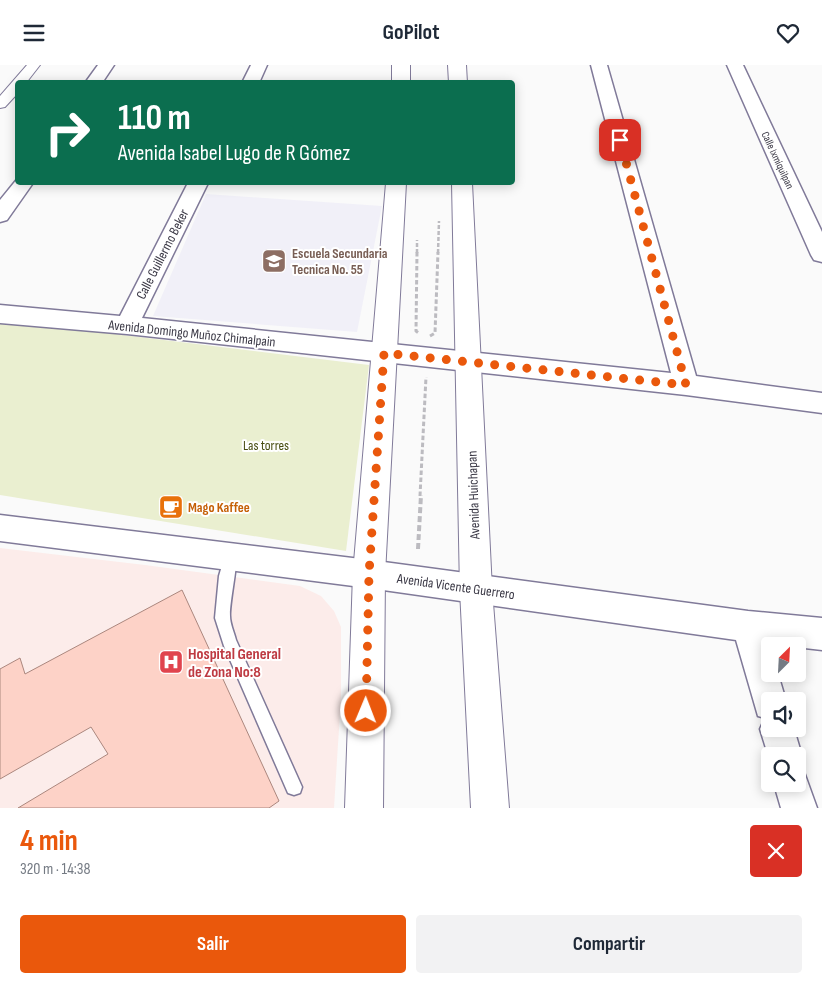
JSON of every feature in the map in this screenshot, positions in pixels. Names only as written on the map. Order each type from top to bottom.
[{"type":"street","points":[[21,80],[34,65]]},
{"type":"street","points":[[95,80],[106,65]]},
{"type":"street","points":[[252,80],[259,65]]},
{"type":"street","points":[[401,65],[401,80]]},
{"type":"street","points":[[457,65],[458,80]]},
{"type":"street","points":[[600,65],[686,385]]},
{"type":"street","name":"Calle Ixmiquilpan","points":[[735,65],[822,255]]},
{"type":"street","points":[[0,104],[15,86]]},
{"type":"street","points":[[0,215],[22,185]]},
{"type":"street","name":"Calle Guillermo Beker","points":[[126,325],[197,185]]},
{"type":"street","points":[[364,808],[369,574],[396,185]]},
{"type":"street","name":"Avenida Huichapan","points":[[462,185],[476,590],[490,808]]},
{"type":"street","name":"Avenida Domingo Muñoz Chimalpain","points":[[0,314],[126,325],[384,353]]},
{"type":"street","points":[[384,353],[686,385],[822,403]]},
{"type":"street","name":"Avenida Vicente Guerrero","points":[[0,528],[369,574],[476,590],[822,634]]},
{"type":"street","points":[[748,626],[767,692]]},
{"type":"street","points":[[794,792],[799,808]]},
{"type":"lane","points":[[231,557],[226,576],[222,619],[229,641],[294,787]]},
{"type":"path","points":[[417,232],[416,331],[427,338],[435,333],[439,214]]},
{"type":"path","points":[[418,549],[426,374]]},
{"type":"shaded area","name":"Escuela Secundaria Tecnica No. 55","points":[[206,194],[382,206],[357,332],[153,316]]},
{"type":"shaded area","name":"Hospital General de Zona No:8","points":[[0,548],[300,586],[321,596],[334,611],[341,627],[341,697],[334,808],[0,808]]},
{"type":"green space","name":"Las torres","points":[[0,320],[369,365],[346,551],[0,495]]},
{"type":"building","points":[[182,590],[279,801],[269,808],[18,808],[108,754],[91,727],[0,779],[0,669],[20,658],[25,674]]},
{"type":"place","name":"Escuela Secundaria Tecnica No. 55","points":[[274,261]]},
{"type":"place","name":"Mago Kaffee","points":[[171,507]]},
{"type":"place","name":"Hospital General de Zona No:8","points":[[171,662]]},
{"type":"route","points":[[366,711],[369,574],[384,353],[686,385],[620,140]]}]
